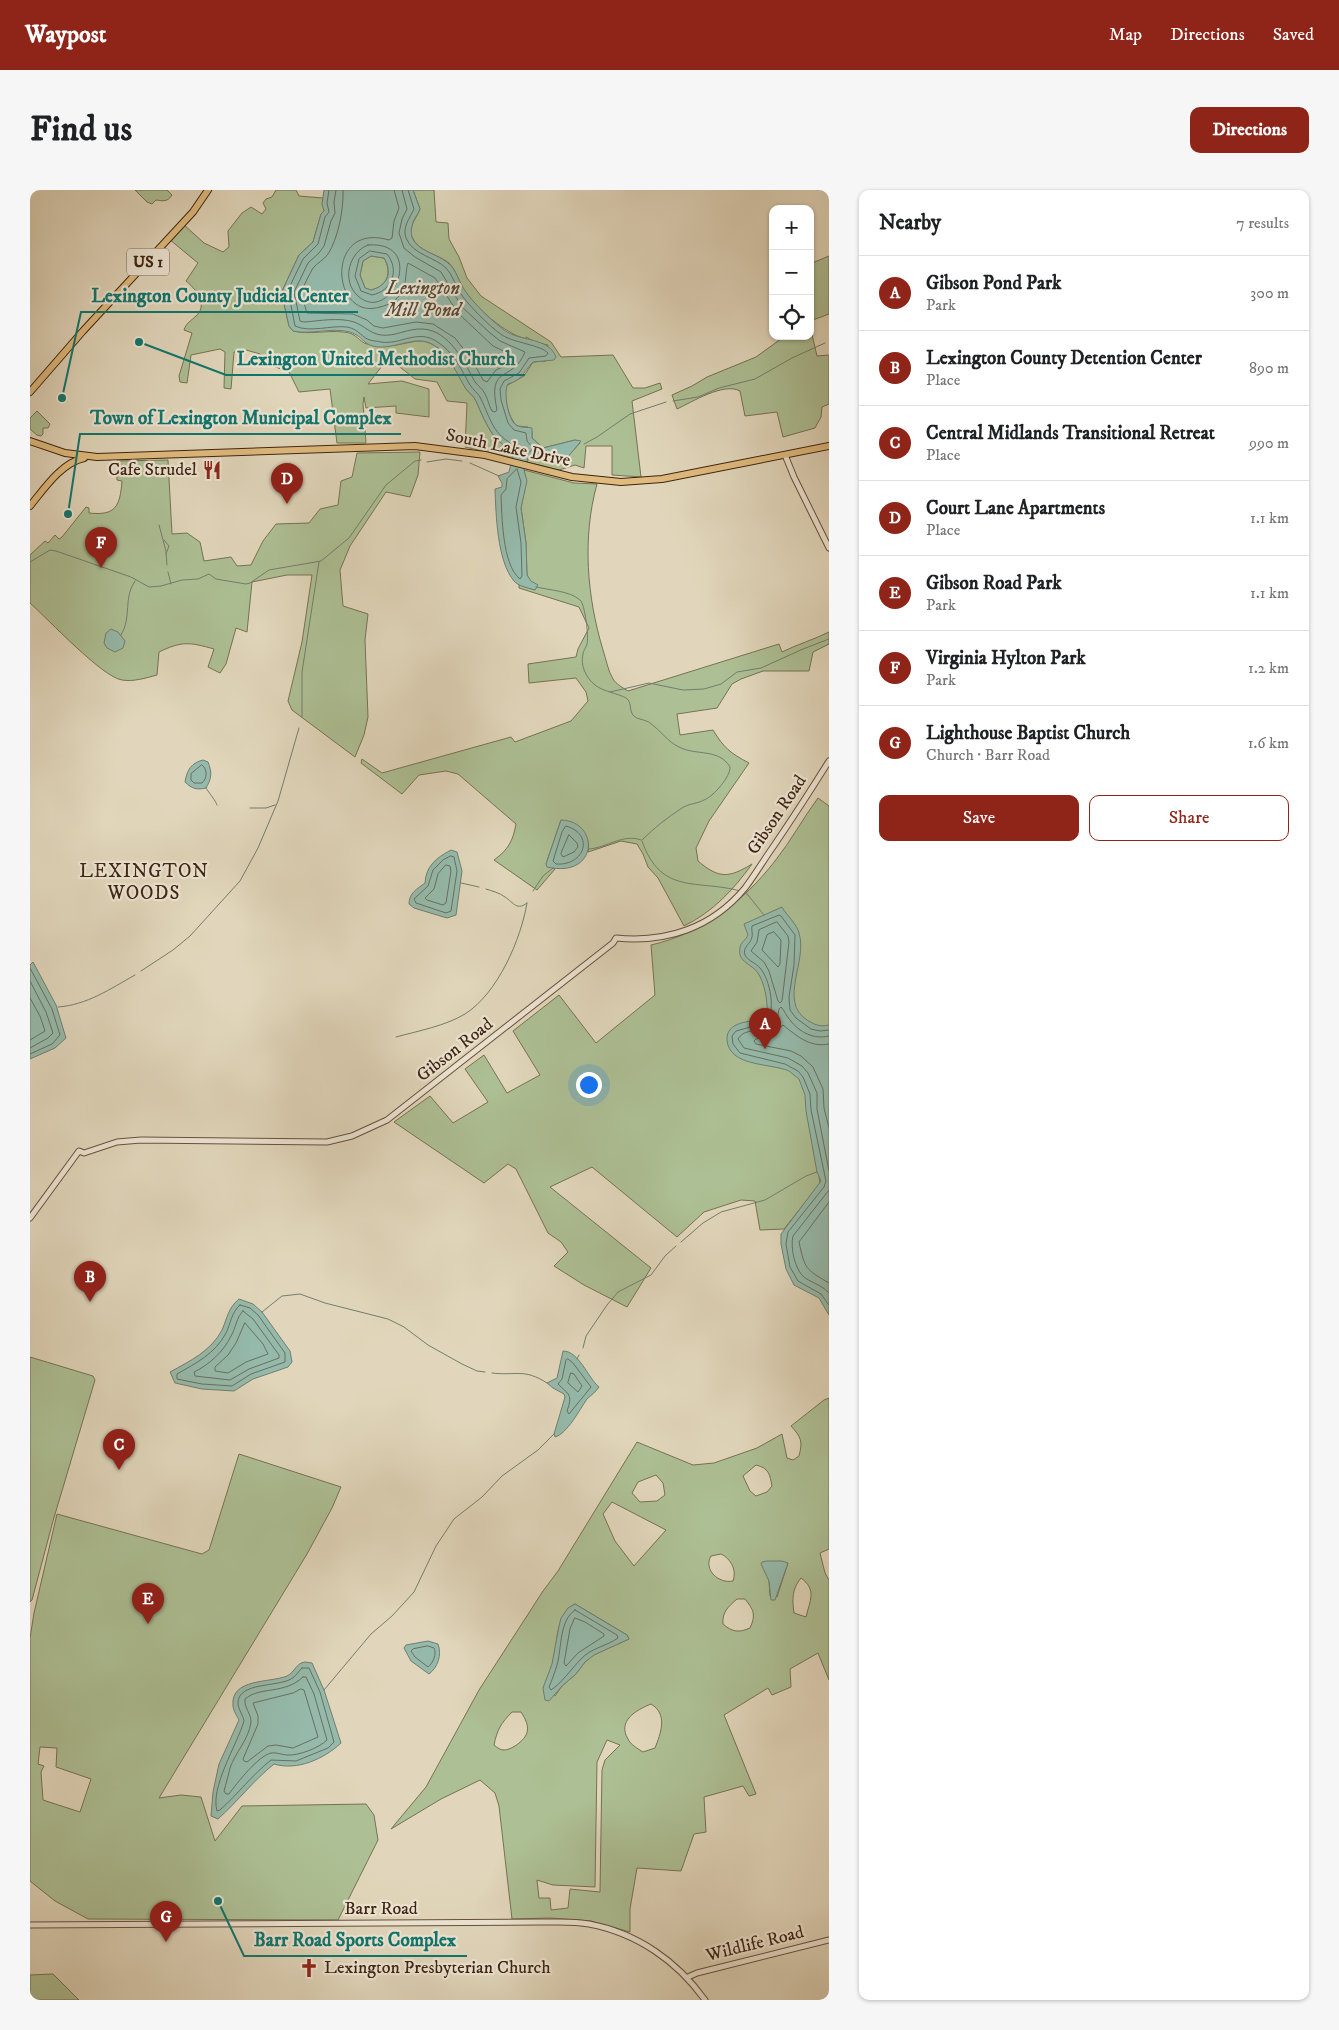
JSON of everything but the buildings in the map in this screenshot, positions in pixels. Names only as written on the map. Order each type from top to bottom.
[{"type":"main road","name":"US 1","points":[[30,392],[193,212],[208,190]]},
{"type":"main road","name":"South Lake Drive","points":[[30,441],[65,453],[88,457],[408,446],[486,455],[528,467],[583,479],[634,482],[662,479],[829,446]]},
{"type":"main road","points":[[60,471],[65,453]]},
{"type":"main road","points":[[30,506],[60,471],[76,459],[88,457]]},
{"type":"street","points":[[785,455],[829,548]]},
{"type":"street","name":"Gibson Road","points":[[30,1218],[79,1151],[84,1153],[117,1142],[141,1140],[319,1143],[343,1139],[387,1120],[616,938],[646,939],[676,934],[706,921],[730,904],[748,883],[829,761]]},
{"type":"street","name":"Barr Road","points":[[30,1925],[543,1922],[587,1924],[616,1931],[641,1942],[668,1959],[688,1978],[705,2000]]},
{"type":"street","name":"Wildlife Road","points":[[688,1978],[697,1973],[829,1940]]},
{"type":"shaded area","points":[[135,190],[167,190],[172,195],[167,200],[156,200],[152,204],[147,202]]},
{"type":"shaded area","points":[[276,190],[296,190],[299,196],[323,198],[324,211],[321,214],[313,242],[299,255],[283,289],[283,299],[289,326],[293,331],[306,333],[348,333],[364,343],[380,346],[392,346],[417,341],[434,345],[453,365],[466,389],[475,399],[490,430],[500,442],[514,451],[513,458],[465,447],[467,403],[447,401],[437,382],[415,379],[396,364],[382,366],[368,384],[402,381],[429,389],[429,417],[396,413],[396,406],[366,408],[364,397],[366,443],[337,443],[330,389],[299,392],[289,372],[273,366],[260,354],[246,350],[234,352],[231,389],[224,388],[225,352],[220,349],[191,355],[187,383],[180,382],[179,376],[192,333],[184,330],[187,324],[200,311],[201,301],[186,281],[198,263],[169,239],[183,224],[204,243],[223,252],[229,247],[228,231],[242,213],[251,207],[262,214],[266,209],[263,203],[266,199],[272,197]]},
{"type":"shaded area","points":[[413,190],[434,190],[436,222],[448,223],[449,239],[459,257],[467,278],[481,296],[551,342],[561,357],[613,355],[633,388],[645,388],[660,383],[662,389],[632,401],[641,477],[612,475],[612,446],[586,446],[584,468],[575,465],[559,470],[527,462],[534,455],[567,457],[580,443],[575,440],[543,448],[532,438],[532,431],[528,427],[517,426],[509,413],[506,402],[506,386],[524,376],[533,362],[546,361],[548,345],[518,336],[500,326],[469,297],[449,263],[423,249],[415,242],[411,230],[420,209]]},
{"type":"shaded area","points":[[371,256],[384,258],[388,273],[385,282],[371,290],[365,288],[360,275],[363,261]]},
{"type":"shaded area","points":[[829,256],[829,314],[814,320],[814,295],[814,262]]},
{"type":"shaded area","points":[[779,340],[813,340],[817,356],[829,355],[829,404],[822,407],[821,417],[815,428],[783,437],[777,412],[745,416],[740,391],[733,389],[708,394],[677,409],[672,395],[707,377],[756,357]]},
{"type":"shaded area","points":[[37,411],[50,424],[48,428],[43,428],[41,436],[30,429],[30,418]]},
{"type":"shaded area","points":[[420,452],[418,475],[410,497],[386,492],[350,546],[340,570],[343,606],[368,614],[365,640],[368,717],[364,735],[355,757],[292,710],[288,701],[302,642],[312,575],[287,575],[252,582],[247,632],[236,628],[226,664],[220,673],[208,667],[214,649],[198,645],[180,644],[159,652],[157,675],[135,680],[122,680],[89,659],[30,603],[30,555],[45,541],[48,543],[55,535],[59,539],[62,537],[86,507],[89,508],[89,513],[98,514],[115,508],[120,497],[122,481],[117,480],[117,461],[168,460],[172,534],[187,533],[200,542],[204,561],[231,557],[237,566],[251,565],[263,541],[276,524],[309,523],[320,509],[338,505],[341,481],[352,477],[357,453]]},
{"type":"shaded area","points":[[524,470],[574,483],[597,484],[592,504],[588,546],[588,567],[593,609],[610,672],[616,683],[628,691],[779,644],[782,652],[829,632],[829,644],[813,652],[809,671],[763,671],[732,684],[717,708],[677,714],[680,735],[713,730],[728,750],[749,763],[709,821],[696,848],[698,861],[718,874],[737,872],[752,864],[714,907],[684,926],[658,878],[648,867],[637,844],[621,841],[588,852],[589,845],[585,835],[577,828],[561,820],[546,864],[555,869],[537,890],[494,860],[509,845],[516,824],[458,774],[446,771],[419,775],[402,794],[361,763],[362,759],[382,773],[511,737],[515,742],[571,721],[588,701],[586,692],[576,678],[529,683],[528,664],[576,657],[589,628],[579,607],[519,588],[519,585],[535,590],[527,575],[526,543],[521,508],[526,481]]},
{"type":"shaded area","points":[[818,798],[829,806],[829,1168],[819,1176],[820,1184],[784,1229],[760,1230],[755,1201],[741,1200],[704,1212],[677,1237],[592,1167],[550,1187],[651,1268],[627,1307],[584,1285],[554,1266],[568,1252],[561,1242],[548,1233],[516,1169],[508,1164],[484,1183],[394,1122],[430,1096],[453,1123],[488,1102],[465,1069],[484,1055],[507,1093],[540,1075],[513,1031],[559,995],[596,1043],[655,995],[651,945],[688,933],[705,924],[749,890],[775,861]]},
{"type":"shaded area","points":[[30,1357],[93,1376],[95,1380],[30,1602]]},
{"type":"shaded area","points":[[829,1398],[829,1549],[820,1553],[825,1573],[829,1580],[829,1680],[818,1653],[790,1669],[791,1687],[772,1695],[768,1688],[724,1715],[756,1794],[749,1796],[743,1786],[704,1797],[706,1832],[694,1834],[681,1871],[637,1868],[630,1909],[630,1932],[591,1921],[550,1918],[512,1919],[499,1806],[495,1793],[480,1780],[441,1799],[391,1829],[426,1787],[479,1690],[558,1571],[637,1442],[693,1465],[714,1463],[757,1448],[782,1434],[787,1458],[793,1460],[799,1456],[801,1443],[799,1436],[791,1426]],"holes":[[[756,1465],[768,1472],[772,1486],[767,1492],[756,1496],[750,1491],[743,1476]],[[656,1475],[663,1483],[665,1495],[657,1501],[640,1502],[632,1493],[638,1482]],[[612,1502],[666,1530],[634,1566],[615,1541],[603,1514]],[[721,1554],[725,1556],[734,1569],[733,1581],[718,1578],[709,1566],[711,1556]],[[788,1563],[777,1597],[770,1596],[769,1581]],[[801,1578],[806,1582],[811,1591],[806,1617],[794,1613],[794,1590]],[[737,1599],[745,1599],[753,1613],[750,1628],[736,1631],[729,1629],[723,1624],[728,1607]],[[575,1604],[627,1635],[629,1639],[593,1655],[562,1686],[555,1696],[543,1688],[552,1665],[558,1630],[564,1615]],[[651,1704],[660,1713],[662,1724],[655,1748],[643,1752],[629,1741],[625,1733],[625,1727],[626,1722],[634,1713]],[[512,1712],[521,1712],[527,1727],[524,1739],[507,1750],[499,1749],[494,1745],[502,1723]],[[607,1740],[620,1745],[605,1760],[602,1770],[600,1892],[570,1889],[568,1908],[551,1910],[550,1898],[539,1898],[537,1880],[553,1885],[595,1887],[597,1762]]]},
{"type":"shaded area","points":[[239,1454],[341,1487],[307,1554],[159,1798],[181,1795],[201,1797],[215,1841],[242,1806],[366,1804],[374,1815],[378,1840],[338,1920],[88,1919],[55,1901],[30,1881],[30,1638],[57,1514],[202,1554],[209,1550]],"holes":[[[40,1747],[57,1748],[56,1767],[91,1779],[80,1812],[43,1800],[41,1772],[44,1766],[38,1764]]]},
{"type":"shaded area","points":[[53,1974],[79,2000],[30,2000],[30,1975]]},
{"type":"water","name":"Lexington Mill Pond","points":[[324,190],[413,190],[420,209],[413,224],[411,234],[417,245],[451,266],[467,294],[499,326],[511,334],[547,346],[556,357],[554,360],[533,362],[520,378],[508,384],[506,393],[509,412],[513,422],[520,427],[532,428],[532,438],[543,448],[575,440],[581,441],[567,458],[531,456],[528,458],[524,470],[527,481],[521,508],[526,543],[527,575],[531,581],[538,585],[535,590],[521,586],[514,581],[504,562],[499,537],[495,489],[502,487],[498,476],[509,472],[514,451],[500,442],[490,430],[475,399],[466,389],[444,353],[426,342],[414,341],[377,347],[368,344],[350,332],[336,330],[300,332],[293,331],[289,326],[283,299],[283,289],[299,255],[313,242],[321,214],[324,211],[322,204]],"holes":[[[371,256],[384,258],[388,268],[385,282],[371,290],[365,288],[360,275],[363,261]]]},
{"type":"water","points":[[111,629],[118,632],[125,641],[123,648],[115,652],[107,648],[104,643],[106,633]]},
{"type":"water","points":[[203,760],[208,762],[211,772],[206,788],[200,789],[190,786],[185,782],[188,771],[193,765]]},
{"type":"water","points":[[561,820],[574,823],[583,829],[587,838],[588,848],[585,858],[577,865],[564,868],[547,867],[546,864]]},
{"type":"water","points":[[451,850],[457,852],[462,871],[456,915],[447,918],[414,908],[409,904],[412,894],[425,883],[427,872],[433,863]]},
{"type":"water","points":[[782,907],[798,930],[801,944],[794,992],[795,1002],[799,1012],[807,1020],[818,1025],[829,1025],[829,1315],[819,1298],[794,1285],[786,1269],[781,1244],[781,1234],[821,1181],[817,1172],[805,1095],[799,1079],[789,1071],[743,1060],[730,1049],[727,1040],[730,1029],[746,1022],[763,1019],[767,1012],[762,981],[758,973],[741,957],[740,946],[748,935],[744,924]]},
{"type":"water","points":[[33,962],[56,1005],[66,1038],[55,1048],[30,1059],[30,965]]},
{"type":"water","points":[[239,1299],[253,1304],[262,1312],[290,1351],[292,1362],[288,1367],[253,1379],[234,1391],[202,1389],[175,1383],[170,1372],[199,1355],[212,1344],[222,1330],[230,1310]]},
{"type":"water","points":[[563,1351],[569,1352],[579,1360],[599,1387],[587,1399],[569,1426],[560,1435],[555,1437],[554,1434],[565,1397],[564,1394],[547,1383],[557,1378]]},
{"type":"water","points":[[767,1561],[788,1563],[775,1600],[771,1600],[769,1581],[761,1564]]},
{"type":"water","points":[[575,1604],[627,1635],[629,1639],[594,1655],[585,1662],[576,1674],[549,1701],[545,1700],[543,1688],[552,1664],[561,1618],[568,1608]]},
{"type":"water","points":[[428,1641],[438,1644],[440,1652],[437,1664],[429,1674],[411,1661],[404,1648],[406,1645]]},
{"type":"water","points":[[305,1662],[312,1663],[324,1690],[341,1743],[318,1759],[301,1765],[283,1766],[274,1764],[218,1819],[211,1816],[213,1792],[219,1764],[239,1720],[233,1708],[234,1697],[238,1690],[252,1683],[287,1676]]},
{"type":"waterway","points":[[673,401],[698,397],[719,388],[755,379],[792,358],[825,343]]},
{"type":"waterway","points":[[584,444],[630,414],[666,402]]},
{"type":"waterway","points":[[427,462],[446,459],[462,461]]},
{"type":"waterway","points":[[30,562],[50,550],[131,577],[149,587],[161,586],[182,580],[198,579],[209,574],[216,579],[250,583],[269,570],[321,561],[349,538],[386,485],[415,461],[421,460]]},
{"type":"waterway","points":[[470,463],[499,476]]},
{"type":"waterway","points":[[159,525],[166,551],[167,565]]},
{"type":"waterway","points":[[164,540],[169,546],[166,554]]},
{"type":"waterway","points":[[302,717],[302,672],[319,562]]},
{"type":"waterway","points":[[168,572],[171,584]]},
{"type":"waterway","points":[[121,635],[126,622],[129,594],[135,581]]},
{"type":"waterway","points":[[536,587],[571,595],[582,603],[587,635],[587,644],[582,662],[586,675],[595,685],[626,698],[635,717],[650,723],[675,745],[686,750],[720,757],[730,767],[725,781],[712,795],[682,808],[642,840]]},
{"type":"waterway","points":[[610,692],[649,683],[683,690],[704,689],[721,684],[737,672],[761,668],[829,639]]},
{"type":"waterway","points":[[141,971],[173,950],[190,936],[240,881],[258,848],[278,801],[299,728]]},
{"type":"waterway","points":[[206,788],[217,805]]},
{"type":"waterway","points":[[250,808],[266,808],[275,805]]},
{"type":"waterway","points":[[589,849],[628,838],[641,840]]},
{"type":"waterway","points":[[642,841],[650,858],[659,870],[670,878],[682,882],[740,891]]},
{"type":"waterway","points":[[533,891],[543,876],[553,868]]},
{"type":"waterway","points":[[461,883],[479,887]]},
{"type":"waterway","points":[[486,889],[501,894],[518,906],[527,903]]},
{"type":"waterway","points":[[744,892],[764,915]]},
{"type":"waterway","points":[[396,1037],[449,1022],[477,1005],[498,979],[506,964],[519,933],[527,903]]},
{"type":"waterway","points":[[58,1007],[89,1000],[135,975]]},
{"type":"waterway","points":[[681,1242],[703,1223],[721,1212],[765,1200],[806,1176],[817,1172]]},
{"type":"waterway","points":[[583,1348],[586,1336],[618,1292],[651,1275],[665,1256],[676,1246]]},
{"type":"waterway","points":[[262,1312],[282,1296],[300,1294],[325,1303],[388,1319],[462,1364],[477,1371],[485,1372]]},
{"type":"waterway","points":[[577,1359],[579,1355]]},
{"type":"waterway","points":[[492,1373],[526,1374],[547,1383]]},
{"type":"waterway","points":[[324,1690],[371,1634],[392,1616],[414,1592],[436,1546],[454,1519],[482,1497],[502,1476],[538,1450],[554,1434]]},
{"type":"place","name":"Lexington United Methodist Church","points":[[139,342]]},
{"type":"place","name":"Lexington County Judicial Center","points":[[62,398]]},
{"type":"place","name":"Cafe Strudel","points":[[212,470]]},
{"type":"place","name":"Court Lane Apartments","points":[[287,504]]},
{"type":"place","name":"Town of Lexington Municipal Complex","points":[[68,514]]},
{"type":"place","name":"Virginia Hylton Park","points":[[101,568]]},
{"type":"place","name":"Gibson Pond Park","points":[[765,1049]]},
{"type":"place","name":"Lexington County Detention Center","points":[[90,1302]]},
{"type":"place","name":"Central Midlands Transitional Retreat","points":[[119,1470]]},
{"type":"place","name":"Gibson Road Park","points":[[148,1624]]},
{"type":"place","name":"Barr Road Sports Complex","points":[[218,1901]]},
{"type":"place","name":"Lighthouse Baptist Church","points":[[166,1942]]},
{"type":"place","name":"Lexington Presbyterian Church","points":[[309,1968]]},
{"type":"district","name":"LEXINGTON WOODS","points":[[144,882]]}]
